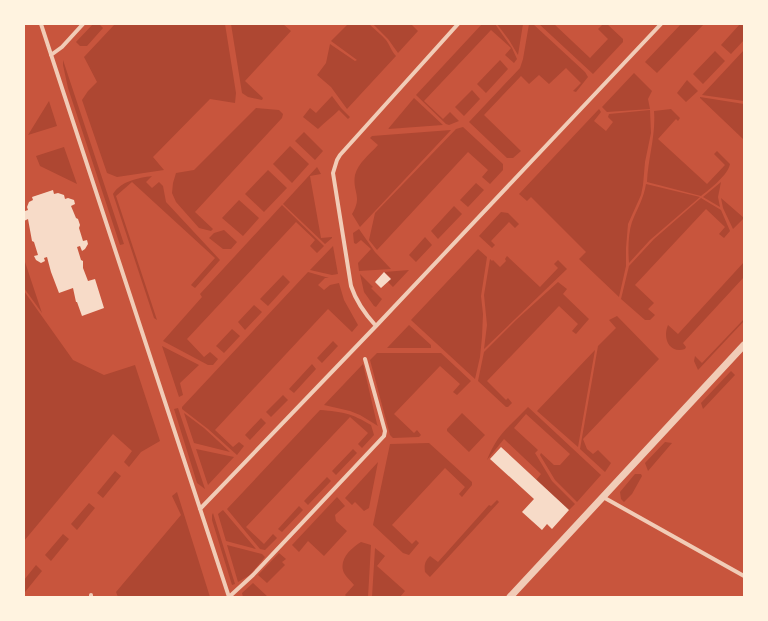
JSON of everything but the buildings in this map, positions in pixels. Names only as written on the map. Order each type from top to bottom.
[{"type":"street","points":[[41,24],[229,597],[253,575],[384,436],[385,431],[365,359]]},
{"type":"street","points":[[51,55],[83,24]]},
{"type":"street","points":[[376,326],[368,318],[356,299],[351,286],[333,173],[340,155],[458,24]]},
{"type":"street","points":[[200,509],[376,326],[661,24]]},
{"type":"street","points":[[510,597],[743,347]]},
{"type":"street","points":[[602,497],[744,576]]},
{"type":"shaded area","points":[[93,24],[99,24],[103,28],[87,46],[80,46],[76,42]]},
{"type":"shaded area","points":[[115,24],[225,24],[236,93],[235,103],[210,99],[153,157],[164,170],[117,177],[107,173],[82,100],[97,82],[84,57]]},
{"type":"shaded area","points":[[231,24],[283,24],[291,31],[245,81],[263,98],[262,100],[248,97],[242,93]]},
{"type":"shaded area","points":[[348,24],[369,24],[386,40],[396,56],[347,109],[331,87],[317,75],[326,63],[330,44],[355,61],[357,60],[331,41]]},
{"type":"shaded area","points":[[373,24],[411,24],[418,31],[398,53],[388,39]]},
{"type":"shaded area","points":[[482,24],[495,24],[512,48],[517,59],[514,63],[505,55],[511,48],[491,30],[424,101],[443,119],[450,112],[459,121],[449,125],[446,124],[416,95]]},
{"type":"shaded area","points":[[497,24],[523,24],[518,55],[509,40]]},
{"type":"shaded area","points":[[529,24],[533,24],[585,72],[588,77],[576,92],[573,91],[581,83],[566,68],[549,84],[539,75],[529,84],[521,76],[484,115],[521,151],[513,158],[507,158],[469,122],[520,68]]},
{"type":"shaded area","points":[[539,24],[554,24],[590,58],[608,39],[598,29],[603,24],[607,24],[623,39],[623,42],[593,74]]},
{"type":"shaded area","points":[[681,24],[704,24],[657,73],[645,62]]},
{"type":"shaded area","points":[[740,24],[744,26],[744,40],[731,54],[721,45]]},
{"type":"shaded area","points":[[744,50],[744,101],[702,95]]},
{"type":"shaded area","points":[[715,51],[725,61],[703,84],[693,74]]},
{"type":"shaded area","points":[[63,60],[124,244],[120,245],[68,88]]},
{"type":"shaded area","points":[[500,60],[508,69],[486,93],[477,84]]},
{"type":"shaded area","points":[[634,73],[652,91],[648,99],[650,109],[607,112],[602,107]]},
{"type":"shaded area","points":[[687,80],[698,91],[686,102],[677,93]]},
{"type":"shaded area","points":[[472,90],[480,99],[464,116],[455,107]]},
{"type":"shaded area","points":[[332,96],[350,117],[348,119],[339,110],[318,129],[303,117],[310,108],[316,113]]},
{"type":"shaded area","points":[[414,98],[443,125],[388,129]]},
{"type":"shaded area","points":[[700,98],[744,104],[743,139]]},
{"type":"shaded area","points":[[49,101],[57,126],[28,135]]},
{"type":"shaded area","points":[[256,108],[279,110],[283,114],[282,118],[195,212],[213,229],[211,231],[199,228],[176,202],[172,193],[176,173],[194,170]]},
{"type":"shaded area","points":[[599,109],[601,112],[594,121],[606,131],[613,122],[608,117],[609,114],[650,110],[651,133],[645,162],[643,185],[641,195],[628,224],[626,266],[619,297],[579,259],[586,252],[531,197],[527,201],[519,194]]},
{"type":"shaded area","points":[[671,109],[680,118],[678,121],[676,119],[658,139],[707,184],[725,165],[714,154],[717,151],[730,164],[726,173],[714,186],[701,196],[647,182],[654,129],[654,111]]},
{"type":"shaded area","points":[[463,127],[503,164],[503,170],[490,184],[482,177],[488,170],[468,152],[377,250],[369,240],[375,213],[456,129]]},
{"type":"shaded area","points":[[451,130],[360,227],[352,214],[357,203],[354,181],[355,175],[361,163],[378,145],[370,138],[372,136]]},
{"type":"shaded area","points":[[304,132],[323,151],[315,160],[295,141]]},
{"type":"shaded area","points":[[290,146],[309,164],[292,183],[273,164]]},
{"type":"shaded area","points":[[64,147],[77,184],[40,166],[36,156]]},
{"type":"shaded area","points":[[317,167],[321,174],[310,176],[321,238],[332,237],[325,244],[283,204]]},
{"type":"shaded area","points":[[268,170],[287,188],[264,212],[245,194]]},
{"type":"shaded area","points":[[152,176],[146,182],[152,188],[159,182],[163,186],[166,202],[220,260],[195,288],[191,285],[215,258],[132,182],[116,196],[157,320],[154,318],[113,194],[125,183]]},
{"type":"shaded area","points":[[721,182],[718,197],[720,207],[703,197]]},
{"type":"shaded area","points":[[476,183],[484,190],[468,207],[460,200]]},
{"type":"shaded area","points":[[646,184],[700,197],[650,240],[629,263],[628,253],[632,222],[642,199]]},
{"type":"shaded area","points":[[701,198],[721,210],[730,231],[724,238],[719,234],[725,227],[706,209],[635,285],[654,303],[648,309],[655,315],[650,320],[645,320],[621,299],[629,266],[654,239]]},
{"type":"shaded area","points":[[721,198],[744,218],[733,229],[723,208]]},
{"type":"shaded area","points":[[239,200],[259,218],[243,236],[222,218]]},
{"type":"shaded area","points":[[282,205],[324,246],[317,253],[310,246],[315,240],[296,222],[187,339],[204,357],[210,352],[218,359],[213,365],[208,365],[163,341],[202,297],[200,294]]},
{"type":"shaded area","points":[[454,206],[462,214],[438,239],[431,231]]},
{"type":"shaded area","points":[[501,212],[508,213],[519,224],[515,228],[509,222],[491,241],[495,245],[492,248],[479,236]]},
{"type":"shaded area","points":[[359,229],[375,252],[391,269],[359,271],[358,263],[371,249],[361,240],[356,244],[354,243],[353,233]]},
{"type":"shaded area","points":[[224,230],[237,242],[231,249],[223,249],[209,238],[214,233]]},
{"type":"shaded area","points":[[425,237],[432,245],[416,262],[409,255]]},
{"type":"shaded area","points":[[333,246],[338,274],[332,275],[310,270]]},
{"type":"shaded area","points":[[478,249],[487,257],[481,296],[483,314],[482,337],[480,357],[475,379],[411,320]]},
{"type":"shaded area","points":[[507,256],[540,287],[558,268],[554,264],[558,260],[567,269],[484,349],[487,325],[484,295],[490,259],[500,267],[506,261],[505,259]]},
{"type":"shaded area","points":[[24,259],[42,313],[24,288]]},
{"type":"shaded area","points":[[744,262],[744,277],[683,343],[686,347],[685,349],[680,350],[671,347],[666,335],[668,325],[678,334]]},
{"type":"shaded area","points":[[409,270],[393,287],[388,282],[391,278],[384,272]]},
{"type":"shaded area","points":[[308,272],[329,278],[325,278],[318,285],[324,290],[330,285],[339,283],[344,300],[358,325],[352,332],[328,309],[215,430],[233,447],[239,442],[244,446],[237,455],[208,429],[182,409],[182,407]]},
{"type":"shaded area","points":[[360,274],[382,299],[376,307],[364,292]]},
{"type":"shaded area","points":[[283,275],[290,282],[268,306],[260,299]]},
{"type":"shaded area","points":[[558,282],[567,289],[563,294],[589,319],[576,334],[572,331],[578,324],[559,306],[487,381],[506,400],[508,398],[512,403],[506,407],[478,381],[484,352],[516,320]]},
{"type":"shaded area","points":[[24,291],[73,360],[104,375],[135,365],[160,441],[141,452],[129,467],[124,462],[132,451],[113,434],[24,541]]},
{"type":"shaded area","points":[[254,305],[262,312],[245,330],[238,322]]},
{"type":"shaded area","points":[[617,316],[659,359],[583,439],[587,449],[593,454],[598,450],[611,463],[605,472],[580,449],[598,346],[616,328],[609,320]]},
{"type":"shaded area","points":[[744,319],[744,321],[698,370],[694,361],[695,356],[702,363]]},
{"type":"shaded area","points":[[409,325],[431,345],[431,348],[387,348]]},
{"type":"shaded area","points":[[232,329],[240,336],[224,353],[216,346]]},
{"type":"shaded area","points":[[333,341],[338,346],[322,363],[317,358]]},
{"type":"shaded area","points":[[162,346],[199,365],[180,383],[183,395],[179,397]]},
{"type":"shaded area","points":[[595,350],[578,447],[537,411]]},
{"type":"shaded area","points":[[377,353],[441,353],[471,381],[457,395],[453,392],[460,384],[440,366],[394,414],[414,433],[417,430],[421,435],[419,437],[393,438],[390,435],[370,360]]},
{"type":"shaded area","points":[[312,364],[316,369],[294,393],[289,389]]},
{"type":"shaded area","points":[[363,364],[378,426],[350,411],[324,405]]},
{"type":"shaded area","points":[[731,371],[735,375],[703,409],[701,403]]},
{"type":"shaded area","points":[[283,395],[288,400],[271,417],[266,412]]},
{"type":"shaded area","points":[[528,407],[601,475],[577,502],[555,480],[540,455],[541,453],[554,465],[560,465],[570,454],[526,414],[514,428],[538,450],[535,453],[552,481],[575,504],[569,510],[536,480],[541,474],[504,439],[487,460],[495,443]]},
{"type":"shaded area","points":[[178,408],[205,489],[197,483],[174,409]]},
{"type":"shaded area","points":[[320,410],[341,412],[358,418],[371,425],[374,435],[362,448],[358,444],[368,433],[350,417],[246,527],[264,544],[273,534],[277,538],[265,550],[260,549],[227,509]]},
{"type":"shaded area","points":[[184,413],[204,428],[230,452],[194,443]]},
{"type":"shaded area","points":[[462,413],[485,435],[469,452],[447,431],[447,429]]},
{"type":"shaded area","points":[[261,418],[266,423],[250,440],[245,435]]},
{"type":"shaded area","points":[[665,442],[672,443],[648,471],[645,463]]},
{"type":"shaded area","points":[[429,443],[472,482],[472,485],[462,497],[459,494],[465,487],[445,468],[392,525],[412,544],[416,540],[419,543],[409,555],[403,553],[373,525],[390,444]]},
{"type":"shaded area","points":[[196,449],[234,457],[208,485]]},
{"type":"shaded area","points":[[353,449],[357,453],[336,475],[332,471]]},
{"type":"shaded area","points":[[378,462],[369,508],[364,511],[355,502],[352,505],[345,498]]},
{"type":"shaded area","points":[[115,471],[121,476],[103,498],[97,493]]},
{"type":"shaded area","points":[[635,474],[641,474],[642,476],[632,494],[624,502],[621,499],[620,492]]},
{"type":"shaded area","points":[[327,477],[331,481],[308,505],[304,501]]},
{"type":"shaded area","points":[[177,492],[210,597],[118,597],[116,592],[181,515],[172,496]]},
{"type":"shaded area","points":[[337,497],[345,506],[335,515],[336,521],[347,531],[324,556],[308,541],[299,552],[292,545]]},
{"type":"shaded area","points":[[497,500],[499,502],[430,577],[425,572],[425,563],[428,558],[430,556],[438,562],[489,505],[491,506]]},
{"type":"shaded area","points":[[89,503],[95,508],[77,530],[71,524]]},
{"type":"shaded area","points":[[299,506],[303,510],[282,532],[278,529]]},
{"type":"shaded area","points":[[223,510],[256,549],[226,541],[218,514]]},
{"type":"shaded area","points":[[213,513],[235,584],[232,585],[212,520]]},
{"type":"shaded area","points":[[63,534],[69,539],[51,561],[45,555]]},
{"type":"shaded area","points":[[361,542],[371,545],[368,597],[347,597],[345,595],[354,585],[344,573],[344,559],[353,548]]},
{"type":"shaded area","points":[[227,545],[262,554],[265,557],[250,575],[238,582]]},
{"type":"shaded area","points":[[375,548],[385,556],[377,566],[405,591],[400,597],[372,597]]},
{"type":"shaded area","points":[[279,553],[286,559],[282,562],[285,565],[267,583],[258,575]]},
{"type":"shaded area","points":[[36,565],[42,571],[25,592],[24,580]]},
{"type":"shaded area","points":[[253,583],[268,597],[243,597],[242,593]]}]
